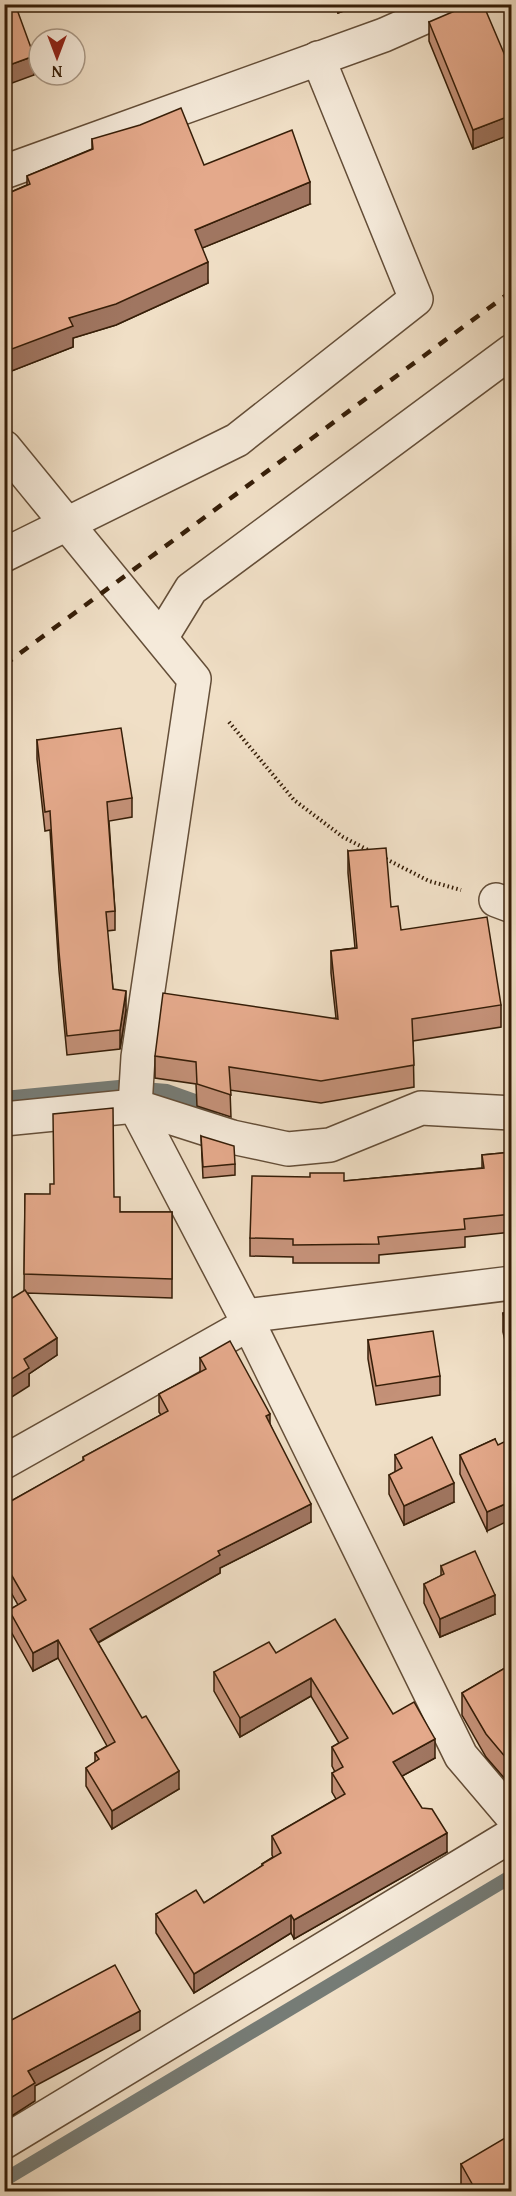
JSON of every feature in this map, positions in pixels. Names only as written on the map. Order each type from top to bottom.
[{"type":"street","points":[[4,172],[384,35],[454,4]]},
{"type":"street","points":[[4,555],[237,440],[416,299],[318,58]]},
{"type":"street","points":[[161,638],[191,589],[512,351]]},
{"type":"street","points":[[4,447],[194,679],[138,1057],[136,1094],[460,1756],[512,1816]]},
{"type":"street","points":[[4,1119],[136,1094],[232,1137],[288,1149],[330,1145],[421,1108],[512,1113]]},
{"type":"street","points":[[4,1462],[246,1320],[512,1283]]},
{"type":"street","points":[[4,2142],[512,1834]]},
{"type":"path","points":[[194,679],[294,800],[343,837],[429,881],[504,903]]},
{"type":"building","points":[[4,4],[15,4],[27,37],[27,59],[4,67]]},
{"type":"building","points":[[471,4],[483,4],[512,72],[512,115],[473,130],[429,22]]},
{"type":"building","points":[[181,108],[204,165],[292,130],[310,182],[195,230],[208,262],[116,304],[69,318],[73,326],[4,352],[4,195],[30,184],[27,176],[93,149],[92,139],[140,125]]},
{"type":"building","points":[[121,728],[132,798],[107,802],[115,911],[106,912],[113,989],[126,991],[120,1030],[67,1036],[50,811],[45,812],[37,740]]},
{"type":"building","points":[[386,848],[391,907],[398,906],[401,930],[487,917],[501,1005],[412,1019],[414,1065],[321,1081],[229,1067],[231,1095],[197,1084],[196,1062],[155,1056],[163,993],[338,1019],[331,951],[357,948],[348,851]]},
{"type":"building","points":[[113,1108],[114,1197],[120,1197],[120,1212],[172,1212],[172,1279],[24,1274],[25,1194],[50,1194],[50,1184],[54,1184],[53,1114]]},
{"type":"building","points":[[201,1136],[234,1146],[235,1164],[203,1167]]},
{"type":"building","points":[[512,1152],[512,1214],[464,1219],[465,1229],[378,1237],[379,1244],[293,1245],[293,1239],[250,1238],[252,1176],[310,1177],[310,1173],[344,1173],[344,1181],[484,1168],[482,1155]]},
{"type":"building","points":[[25,1290],[57,1338],[24,1359],[29,1368],[4,1384],[4,1303]]},
{"type":"building","points":[[512,1311],[512,1353],[503,1313]]},
{"type":"building","points":[[433,1331],[440,1376],[376,1386],[368,1340]]},
{"type":"building","points":[[230,1341],[270,1414],[266,1416],[311,1504],[218,1551],[220,1555],[90,1629],[142,1718],[146,1716],[179,1771],[112,1811],[86,1768],[99,1759],[95,1753],[115,1742],[58,1640],[33,1653],[9,1610],[26,1600],[4,1562],[4,1505],[84,1460],[83,1457],[168,1411],[159,1394],[206,1369],[200,1358]]},
{"type":"building","points":[[432,1437],[454,1483],[404,1506],[389,1475],[402,1468],[395,1455]]},
{"type":"building","points":[[512,1438],[512,1501],[487,1512],[460,1455],[495,1439],[498,1445]]},
{"type":"building","points":[[475,1551],[495,1595],[440,1619],[424,1584],[444,1574],[441,1566]]},
{"type":"building","points":[[335,1619],[393,1714],[414,1702],[435,1739],[393,1762],[422,1808],[432,1809],[447,1833],[294,1920],[291,1915],[194,1974],[156,1914],[196,1890],[204,1903],[281,1853],[272,1836],[345,1794],[332,1773],[343,1767],[332,1747],[348,1738],[311,1678],[240,1718],[214,1672],[269,1642],[276,1653]]},
{"type":"building","points":[[512,1664],[512,1765],[486,1734],[462,1693]]},
{"type":"building","points":[[115,1965],[140,2011],[28,2071],[35,2083],[4,2102],[4,2024]]},
{"type":"building","points":[[512,2134],[512,2192],[471,2192],[475,2189],[461,2164]]},
{"type":"waterway","points":[[4,1098],[119,1087],[167,1091],[212,1107]]},
{"type":"waterway","points":[[4,2180],[512,1876]]},
{"type":"railway","points":[[4,665],[512,291]]}]
